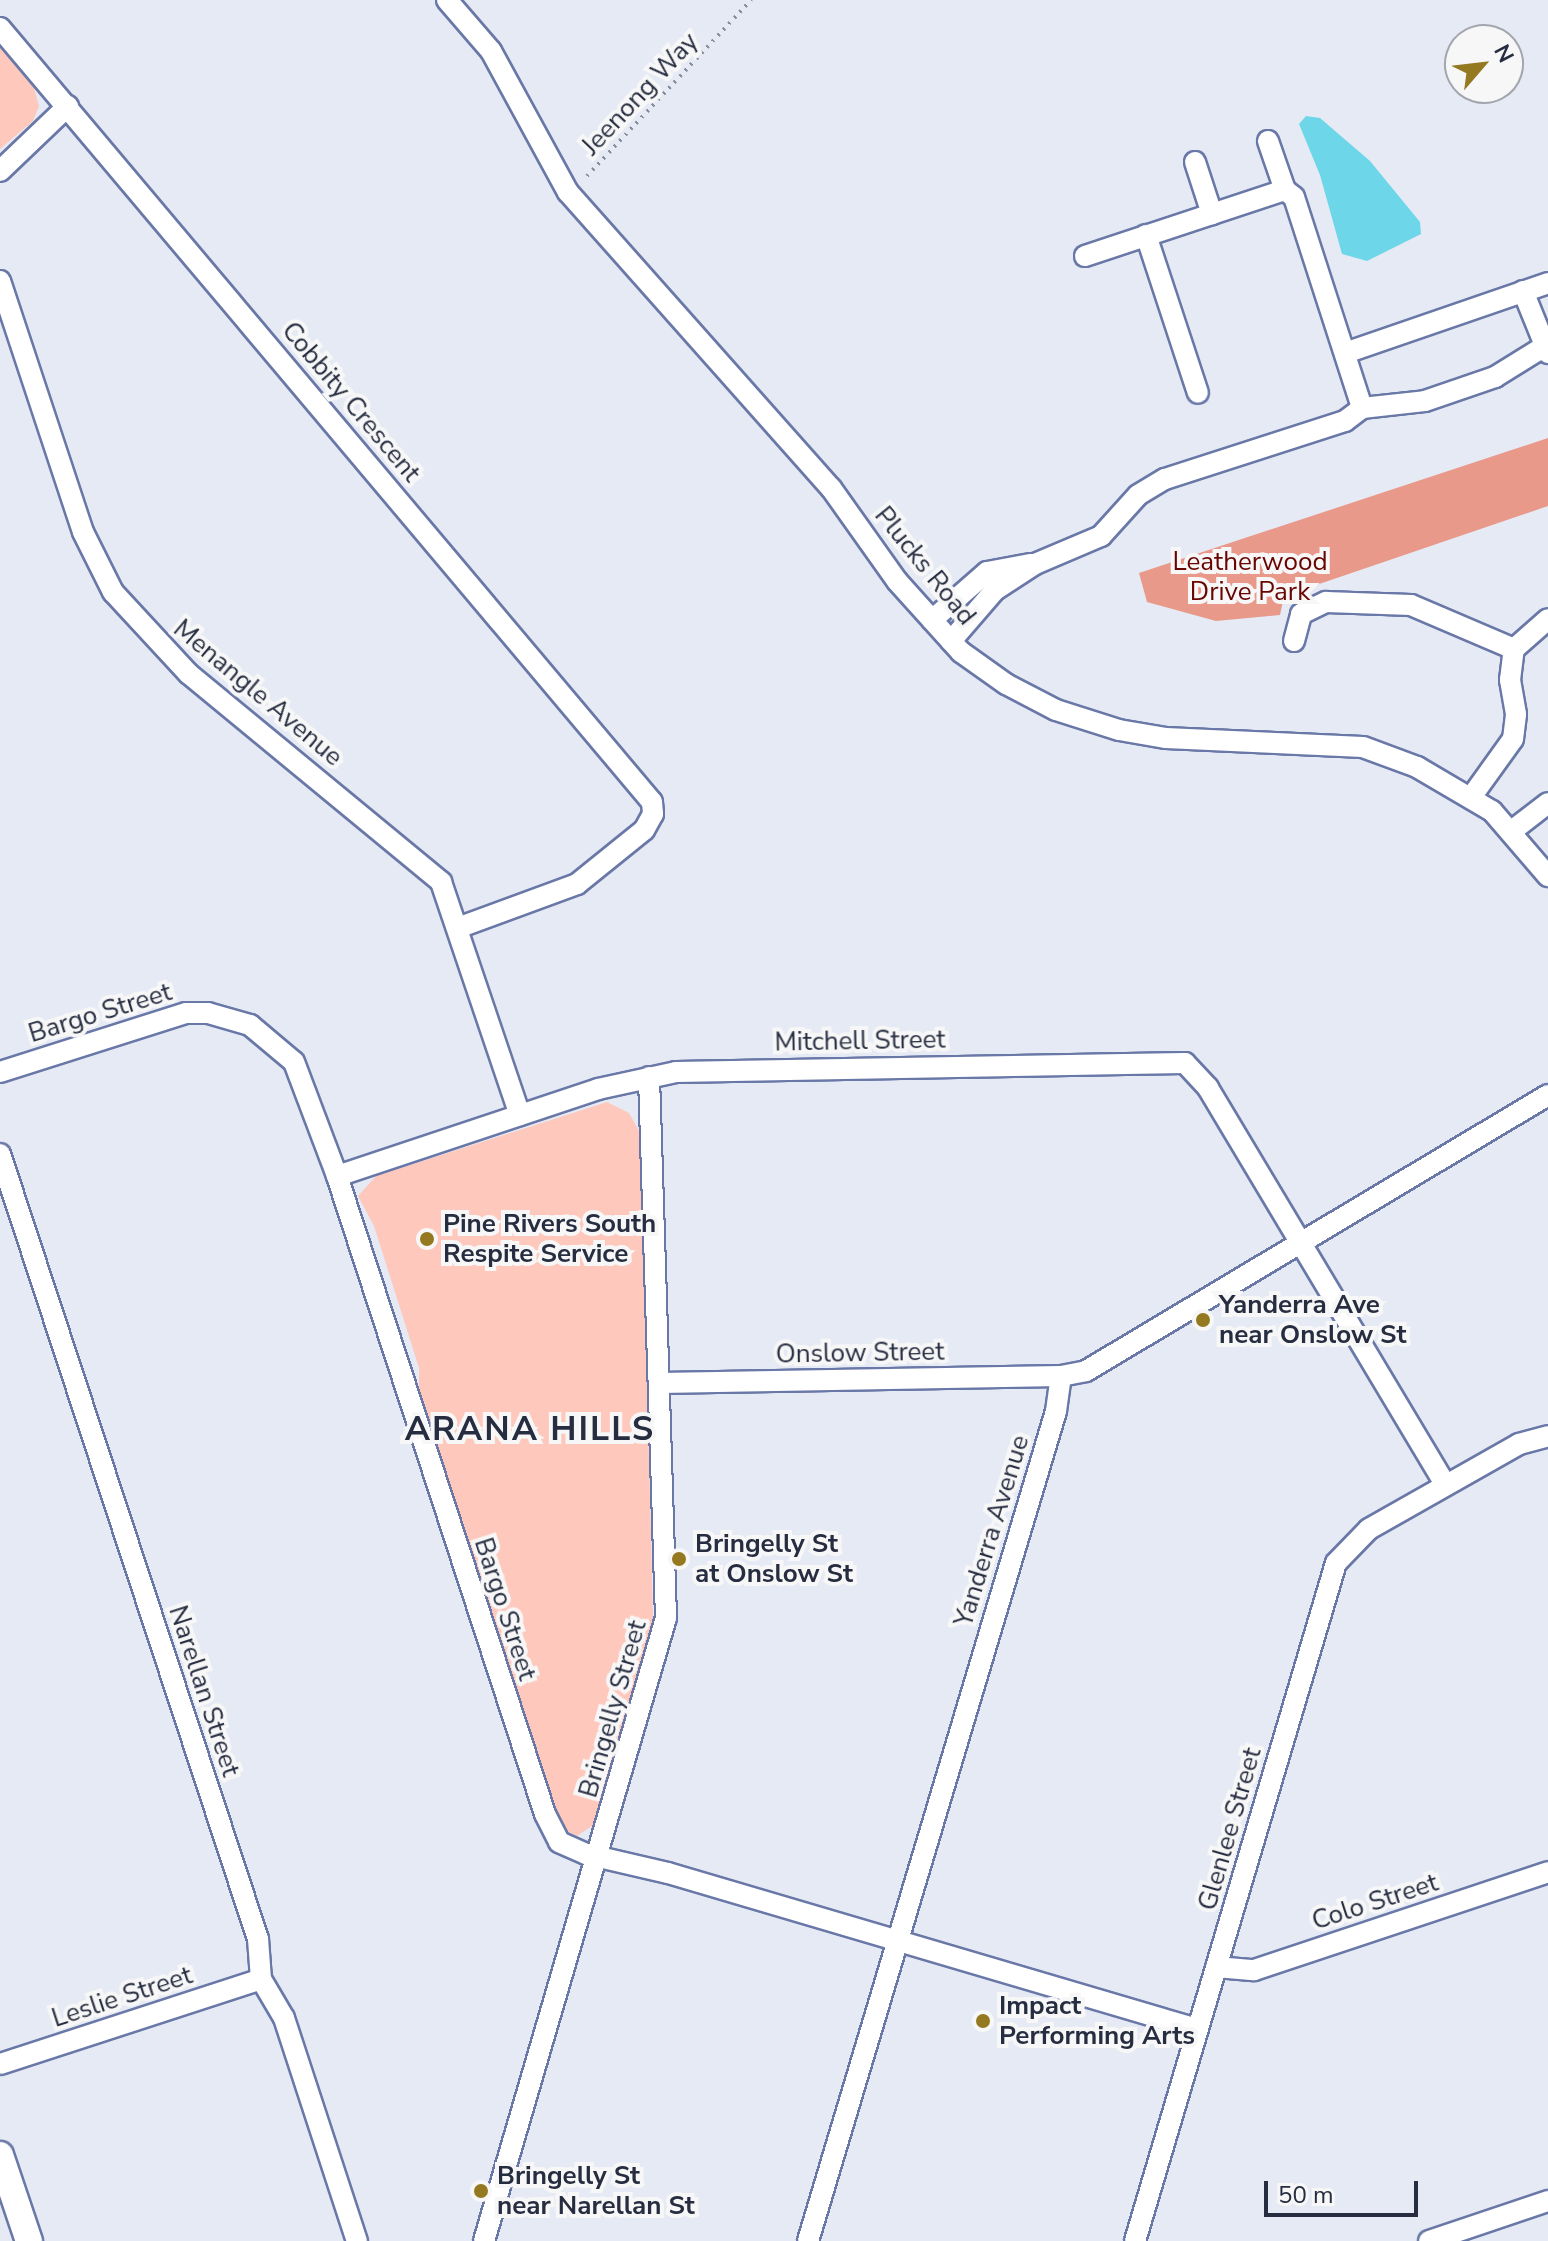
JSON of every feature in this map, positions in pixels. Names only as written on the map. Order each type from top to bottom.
[{"type":"main road","points":[[0,2155],[29,2241]]},
{"type":"street","name":"Plucks Road","points":[[447,0],[491,51],[568,192],[831,488],[897,581],[951,641],[1006,684],[1056,710],[1119,730],[1166,738],[1363,747],[1417,767],[1472,796],[1513,830],[1548,876]]},
{"type":"street","name":"Cobbity Crescent","points":[[0,28],[649,797],[660,814],[577,884],[460,927]]},
{"type":"street","points":[[0,171],[68,106]]},
{"type":"street","points":[[1268,141],[1285,190],[1294,197],[1348,352],[1362,408]]},
{"type":"street","points":[[1195,162],[1212,214]]},
{"type":"street","points":[[1085,256],[1285,190]]},
{"type":"street","points":[[1146,235],[1198,393]]},
{"type":"street","name":"Menangle Avenue","points":[[0,281],[83,532],[113,592],[189,674],[430,870],[460,927],[520,1115]]},
{"type":"street","points":[[1348,352],[1548,283]]},
{"type":"street","points":[[951,641],[995,590],[1035,564],[1101,536],[1123,510],[1165,479],[1345,421],[1362,408],[1425,401],[1495,377],[1545,351],[1523,291]]},
{"type":"street","points":[[932,620],[987,572],[1035,564]]},
{"type":"street","points":[[1294,641],[1305,610],[1326,602],[1369,603],[1411,605],[1514,649]]},
{"type":"street","points":[[1472,796],[1513,739],[1516,714],[1510,680],[1514,649],[1532,628],[1548,619]]},
{"type":"street","points":[[1513,830],[1548,803]]},
{"type":"street","name":"Bargo Street","points":[[0,1072],[161,1017],[227,1017],[266,1034],[294,1062],[337,1176],[545,1814],[559,1842],[598,1857],[1197,2029]]},
{"type":"street","name":"Mitchell Street","points":[[337,1176],[520,1115],[649,1077],[701,1070],[1185,1063],[1208,1088],[1302,1243]]},
{"type":"street","name":"Bringelly Street","points":[[484,2241],[666,1618],[649,1077]]},
{"type":"street","points":[[1061,1376],[1100,1364],[1548,1095]]},
{"type":"street","name":"Narellan Street","points":[[0,1154],[258,1939],[261,1979],[284,2018],[357,2241]]},
{"type":"street","points":[[1302,1243],[1445,1484]]},
{"type":"street","name":"Onslow Street","points":[[660,1383],[1061,1376]]},
{"type":"street","name":"Yanderra Avenue","points":[[808,2241],[1056,1411],[1061,1376]]},
{"type":"street","name":"Glenlee Street","points":[[1135,2241],[1336,1563],[1369,1529],[1532,1438],[1548,1436]]},
{"type":"street","name":"Colo Street","points":[[1216,1967],[1254,1970],[1548,1872]]},
{"type":"street","name":"Leslie Street","points":[[0,2064],[261,1979]]},
{"type":"street","points":[[1429,2241],[1548,2201]]},
{"type":"path","name":"Jeenong Way","points":[[587,176],[751,0]]},
{"type":"shaded area","points":[[0,46],[34,88],[39,106],[33,121],[0,149]]},
{"type":"shaded area","points":[[607,1102],[629,1113],[641,1134],[653,1619],[595,1824],[577,1836],[565,1830],[559,1817],[419,1390],[419,1368],[374,1226],[358,1196],[376,1176]]},
{"type":"green space","name":"Leatherwood Drive Park","points":[[1548,438],[1548,506],[1284,596],[1280,615],[1216,621],[1147,602],[1139,573]]},
{"type":"water","points":[[1306,116],[1320,118],[1370,161],[1420,222],[1421,234],[1367,261],[1342,254],[1320,175],[1299,124]]},
{"type":"place","name":"Pine Rivers South Respite Service","points":[[427,1239]]},
{"type":"place","name":"Yanderra Ave near Onslow St","points":[[1203,1320]]},
{"type":"place","name":"Bringelly St at Onslow St","points":[[679,1559]]},
{"type":"place","name":"Impact Performing Arts","points":[[983,2021]]},
{"type":"place","name":"Bringelly St near Narellan St","points":[[481,2191]]},
{"type":"district","name":"ARANA HILLS","points":[[530,1430]]}]
